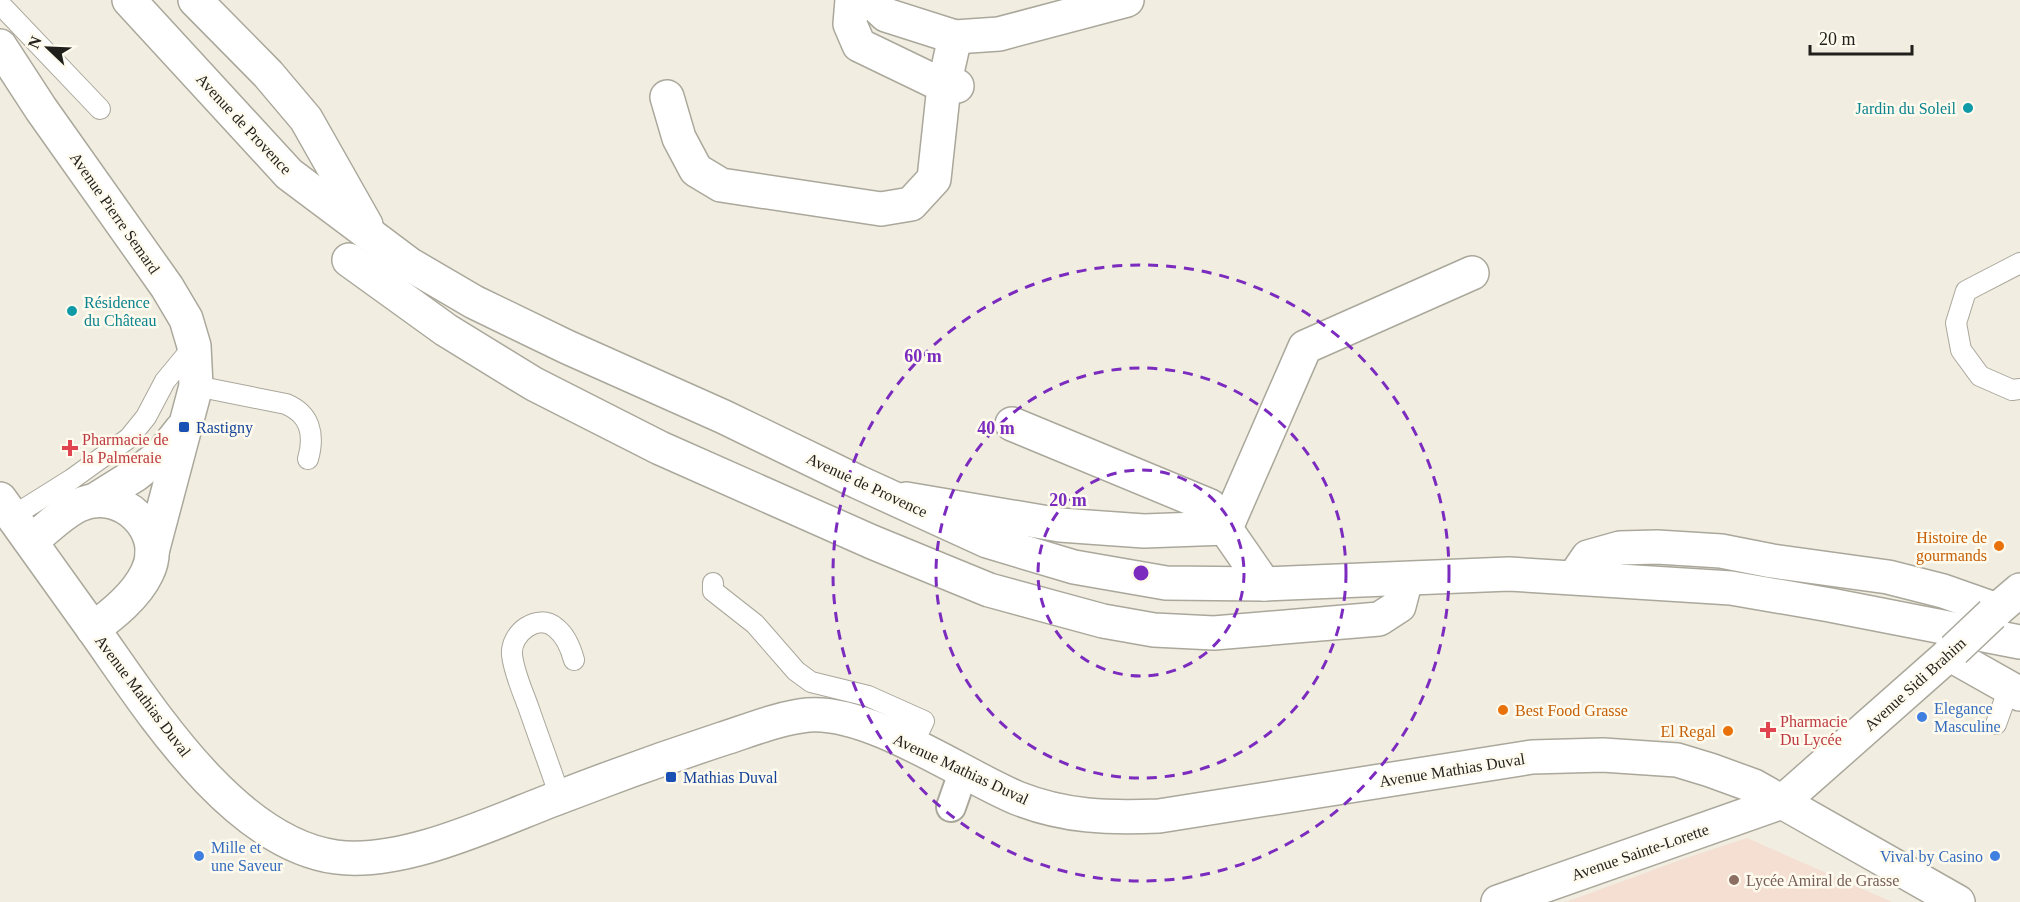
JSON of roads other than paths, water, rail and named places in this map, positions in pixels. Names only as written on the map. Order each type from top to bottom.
[{"type":"street","name":"Avenue de Provence","points":[[195,0],[268,74],[306,119],[371,234]]},
{"type":"street","points":[[852,0],[850,24],[859,45],[950,86]]},
{"type":"street","points":[[870,0],[886,15],[956,37],[999,34],[1126,0]]},
{"type":"street","name":"Avenue de Provence","points":[[133,4],[289,174],[410,264],[474,302],[567,347],[724,417],[987,541],[1074,567],[1166,583],[1264,584],[1509,574],[1575,576],[1731,588],[2020,642]]},
{"type":"street","points":[[133,4],[221,76],[285,141],[297,146],[318,141]]},
{"type":"street","points":[[667,97],[680,138],[696,170],[721,185],[881,209],[911,204],[934,179],[956,37]]},
{"type":"street","name":"Avenue Pierre Semard","points":[[0,46],[41,109],[167,287],[186,319],[194,346],[195,386],[148,572],[116,612],[93,629]]},
{"type":"street","points":[[349,260],[446,330],[534,384],[670,453],[872,542],[989,590],[1102,621],[1154,630],[1214,633],[1379,619],[1398,606],[1406,579]]},
{"type":"street","points":[[1226,528],[1240,491],[1305,347],[1472,273]]},
{"type":"street","points":[[1012,423],[1210,506],[1264,584]]},
{"type":"street","name":"Avenue Pierre Semard","points":[[15,519],[79,505],[106,493],[162,454],[184,427]]},
{"type":"street","points":[[106,493],[115,502],[128,508],[142,520],[149,534],[152,552]]},
{"type":"street","points":[[886,495],[1060,525],[1144,531],[1226,528]]},
{"type":"street","name":"Avenue Mathias Duval","points":[[15,519],[162,726],[234,804],[278,837],[309,851],[338,857],[385,856],[441,842],[662,759],[775,722],[809,715],[840,717],[876,729],[964,770],[1015,797],[1057,812],[1106,818],[1159,816],[1532,757],[1603,755],[1677,760],[1754,786],[1958,902]]},
{"type":"street","points":[[1575,576],[1588,557],[1620,548],[1658,547],[1721,551],[1772,561],[1888,577],[2003,604]]},
{"type":"street","name":"Avenue Sidi Brahim","points":[[1782,802],[2003,604]]},
{"type":"street","points":[[1947,656],[2004,685]]},
{"type":"street","points":[[951,807],[964,770]]},
{"type":"street","name":"Avenue Sainte-Lorette","points":[[1498,902],[1782,802]]},
{"type":"lane","points":[[0,4],[100,109]]},
{"type":"lane","points":[[2020,263],[1966,291],[1956,323],[1961,350],[1980,376],[2012,390],[2020,389]]},
{"type":"lane","points":[[15,519],[129,438],[146,417],[165,381],[194,346]]},
{"type":"lane","points":[[195,386],[286,404],[298,409],[306,420],[311,434],[308,459]]},
{"type":"lane","points":[[96,462],[106,493]]},
{"type":"lane","points":[[713,583],[713,591],[755,624],[796,672],[811,682],[868,696],[924,721],[912,746]]},
{"type":"lane","points":[[560,797],[519,680],[512,656],[513,643],[521,630],[529,626],[549,624],[561,634],[574,660]]},
{"type":"lane","points":[[1996,724],[2004,685]]},
{"type":"place","name":"Jardin du Soleil","points":[[1968,108]]},
{"type":"place","name":"Résidence du Château","points":[[72,311]]},
{"type":"place","name":"Rastigny","points":[[184,427]]},
{"type":"place","name":"Pharmacie de la Palmeraie","points":[[70,448]]},
{"type":"place","name":"Histoire de gourmands","points":[[1999,546]]},
{"type":"place","name":"Best Food Grasse","points":[[1503,710]]},
{"type":"place","name":"Elegance Masculine","points":[[1922,717]]},
{"type":"place","name":"Pharmacie Du Lycée","points":[[1768,730]]},
{"type":"place","name":"El Regal","points":[[1728,731]]},
{"type":"place","name":"Mathias Duval","points":[[671,777]]},
{"type":"place","name":"Mille et une Saveur","points":[[199,856]]},
{"type":"place","name":"Vival by Casino","points":[[1995,856]]},
{"type":"place","name":"Lycée Amiral de Grasse","points":[[1734,880]]}]
